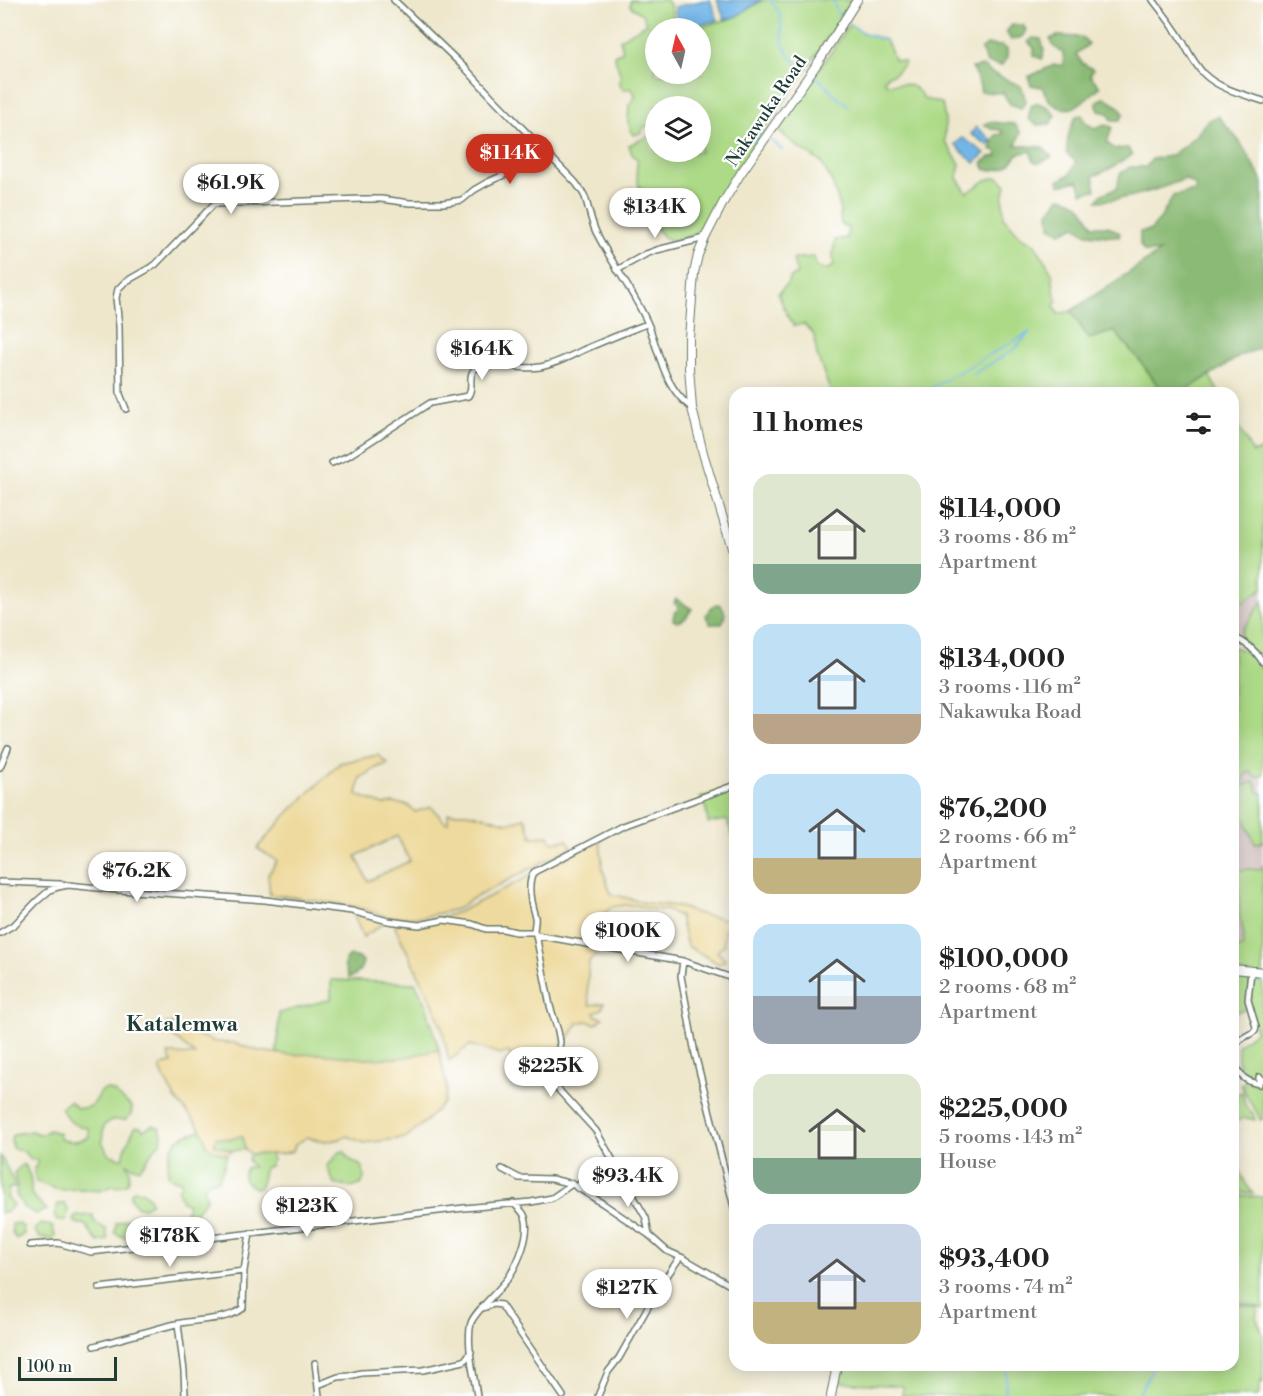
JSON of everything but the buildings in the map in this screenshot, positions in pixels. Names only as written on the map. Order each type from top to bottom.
[{"type":"main road","name":"Nakawuka Road","points":[[729,538],[692,408],[689,348],[692,294],[698,255],[735,183],[819,61],[857,0]]},
{"type":"main road","points":[[1239,969],[1263,972]]},
{"type":"main road","points":[[831,1396],[836,1371]]},
{"type":"street","points":[[394,0],[453,56],[570,176],[584,195],[595,229],[617,270],[627,283],[647,324],[666,377],[683,402],[692,408]]},
{"type":"street","points":[[1153,0],[1167,16],[1191,57],[1204,74],[1227,88],[1263,101]]},
{"type":"street","points":[[126,409],[120,394],[119,326],[116,298],[118,288],[155,265],[214,204],[362,199],[443,203],[462,200],[489,182],[549,155]]},
{"type":"street","points":[[617,270],[646,254],[705,238]]},
{"type":"street","points":[[332,463],[348,456],[430,403],[468,396],[471,392],[470,374],[473,369],[489,365],[543,367],[647,324]]},
{"type":"street","points":[[1239,640],[1246,643],[1263,662]]},
{"type":"street","points":[[0,767],[8,748]]},
{"type":"street","points":[[649,1235],[646,1218],[596,1131],[555,1086],[560,1042],[535,934],[530,883],[534,872],[623,826],[729,787]]},
{"type":"street","points":[[0,882],[265,900],[352,911],[388,921],[419,925],[444,920],[472,924],[486,929],[503,928],[683,961],[729,977]]},
{"type":"street","points":[[0,933],[15,924],[50,890],[68,885]]},
{"type":"street","points":[[683,961],[681,976],[695,1054],[729,1187]]},
{"type":"street","points":[[1239,1042],[1255,1031],[1256,1027],[1248,1000],[1251,970]]},
{"type":"street","points":[[1239,1073],[1243,1079],[1259,1084],[1259,1077],[1263,1080]]},
{"type":"street","points":[[30,1245],[58,1243],[91,1252],[528,1202],[552,1198],[614,1162]]},
{"type":"street","points":[[502,1169],[519,1178],[552,1179],[574,1186],[649,1235],[667,1251],[729,1285]]},
{"type":"street","points":[[523,1213],[528,1202]]},
{"type":"street","points":[[477,1396],[469,1333],[471,1320],[508,1278],[521,1253],[526,1232],[525,1217],[513,1203]]},
{"type":"street","points":[[94,1346],[178,1324],[224,1317],[243,1308],[244,1271],[250,1233]]},
{"type":"street","points":[[598,1396],[608,1372],[619,1358],[658,1289],[680,1257]]},
{"type":"street","points":[[99,1288],[244,1271]]},
{"type":"street","points":[[482,1308],[494,1304],[501,1305],[563,1396]]},
{"type":"street","points":[[178,1324],[185,1396]]},
{"type":"street","points":[[464,1361],[471,1352]]},
{"type":"street","points":[[318,1385],[338,1377],[361,1373],[423,1370],[464,1361],[473,1366]]},
{"type":"street","points":[[315,1364],[319,1396]]},
{"type":"shaded area","points":[[1263,588],[1263,601],[1239,642],[1239,605]]},
{"type":"shaded area","points":[[1250,772],[1263,775],[1263,808],[1255,843],[1263,842],[1263,865],[1260,870],[1239,871],[1239,782],[1244,780],[1245,774]]},
{"type":"shaded area","points":[[1239,913],[1244,935],[1243,947],[1239,948]]},
{"type":"green space","points":[[631,0],[667,0],[673,18],[645,18],[645,21],[643,15],[630,6]]},
{"type":"green space","points":[[762,0],[852,0],[698,234],[681,239],[670,240],[664,237],[653,222],[638,181],[638,160],[632,154],[629,145],[645,138],[645,162],[711,162],[711,96],[645,96],[645,126],[640,133],[633,135],[628,122],[629,105],[636,96],[631,88],[623,90],[619,82],[621,77],[614,55],[623,51],[620,39],[645,25],[645,84],[711,84],[711,24],[735,17]]},
{"type":"green space","points":[[849,24],[866,34],[885,40],[894,59],[905,63],[894,74],[887,76],[884,81],[888,84],[909,85],[917,90],[924,99],[942,103],[945,142],[960,164],[957,178],[967,193],[986,180],[998,177],[1006,185],[1003,197],[1004,218],[1021,237],[1035,244],[1052,273],[1057,301],[1054,304],[1058,314],[1071,311],[1089,339],[1114,331],[1159,387],[829,387],[817,355],[814,335],[804,324],[794,326],[778,294],[790,278],[797,274],[793,259],[814,257],[816,266],[825,270],[834,266],[835,240],[847,238],[848,228],[841,224],[839,203],[832,182],[821,162],[776,129]]},
{"type":"green space","points":[[1012,25],[1023,25],[1026,30],[1022,37],[1011,40],[1006,32]]},
{"type":"green space","points":[[1057,36],[1082,37],[1089,44],[1076,54],[1082,63],[1093,69],[1090,75],[1100,87],[1072,108],[1061,108],[1053,104],[1042,87],[1031,85],[1028,77],[1054,65],[1064,65],[1063,53],[1053,46],[1050,39]]},
{"type":"green space","points":[[1033,38],[1041,39],[1044,51],[1042,59],[1034,56],[1034,48],[1028,42]]},
{"type":"green space","points":[[987,45],[1002,46],[1007,49],[1007,59],[1001,66],[987,63],[981,50]]},
{"type":"green space","points":[[983,66],[990,72],[1021,86],[1026,101],[1021,108],[1010,104],[1003,93],[981,92],[972,68]]},
{"type":"green space","points":[[1105,97],[1120,108],[1124,114],[1120,120],[1112,120],[1108,113],[1099,111],[1096,103]]},
{"type":"green space","points":[[1038,103],[1048,107],[1056,116],[1050,124],[1037,125],[1028,119],[1031,106]]},
{"type":"green space","points":[[1082,115],[1085,122],[1095,129],[1105,125],[1112,127],[1107,143],[1115,149],[1128,148],[1132,155],[1109,170],[1093,176],[1096,190],[1082,193],[1078,181],[1060,185],[1058,181],[1070,174],[1076,162],[1067,154],[1068,139],[1076,116]]},
{"type":"green space","points":[[1218,116],[1240,142],[1263,182],[1263,347],[1240,356],[1191,387],[1159,387],[1114,331],[1089,339],[1071,311],[1160,252],[1145,252],[1140,245],[1140,232],[1151,230],[1173,196],[1196,191],[1195,185],[1185,179],[1153,191],[1097,201],[1102,194],[1117,188],[1120,174],[1130,167],[1146,167],[1152,159],[1170,156],[1198,133],[1208,120]]},
{"type":"green space","points":[[989,122],[1015,124],[1021,133],[1016,145],[1042,147],[1052,157],[1039,163],[1033,161],[1031,151],[1018,154],[1005,167],[986,170],[982,163],[990,157],[998,156],[997,152],[991,149],[996,135],[1003,134],[1002,130],[984,125]]},
{"type":"green space","points":[[1060,197],[1072,200],[1081,206],[1093,226],[1108,226],[1120,233],[1119,237],[1087,234],[1075,226],[1061,233],[1050,227],[1049,211]]},
{"type":"green space","points":[[1209,375],[1216,387],[1191,387]]},
{"type":"green space","points":[[1239,428],[1253,453],[1263,449],[1263,588],[1239,605]]},
{"type":"green space","points":[[676,599],[692,609],[685,619],[678,622],[673,620],[674,613],[678,610],[678,606],[674,603]]},
{"type":"green space","points":[[1263,601],[1263,662],[1258,655],[1240,642],[1242,630]]},
{"type":"green space","points":[[720,604],[725,614],[722,624],[710,624],[706,616],[711,607]]},
{"type":"green space","points":[[1239,649],[1250,656],[1263,671],[1263,775],[1255,777],[1250,772],[1245,774],[1244,780],[1239,782]]},
{"type":"green space","points":[[1255,782],[1258,792],[1263,793],[1263,842],[1255,843],[1242,810],[1239,808],[1241,803],[1239,787]]},
{"type":"green space","points":[[729,789],[729,826],[727,820],[708,823],[706,808],[700,798]]},
{"type":"green space","points":[[1263,865],[1263,976],[1239,973],[1239,948],[1243,947],[1244,935],[1239,913],[1239,871],[1260,870]]},
{"type":"green space","points":[[351,956],[363,961],[359,972],[349,978],[344,965],[346,959]]},
{"type":"green space","points":[[1239,978],[1251,980],[1249,1008],[1239,1011]]},
{"type":"green space","points":[[331,980],[415,983],[425,1001],[439,1050],[401,1058],[367,1059],[277,1053],[279,1013],[331,999]]},
{"type":"green space","points":[[1255,980],[1263,981],[1263,1081],[1248,1079],[1240,1071],[1239,1044],[1256,1031],[1249,1001]]},
{"type":"green space","points":[[1246,1081],[1263,1085],[1263,1119],[1260,1120],[1243,1089],[1241,1084]]},
{"type":"green space","points":[[107,1089],[132,1107],[131,1115],[125,1120],[112,1120],[104,1125],[102,1141],[108,1154],[123,1159],[135,1127],[141,1127],[143,1130],[152,1125],[159,1127],[162,1134],[161,1142],[139,1169],[127,1164],[130,1171],[128,1183],[117,1187],[112,1186],[100,1191],[59,1190],[36,1182],[34,1168],[37,1160],[29,1158],[23,1151],[12,1148],[11,1138],[14,1134],[32,1131],[41,1135],[49,1130],[59,1133],[60,1139],[67,1141],[89,1137],[88,1128],[72,1122],[61,1108],[70,1101],[77,1108],[90,1106],[101,1091]]},
{"type":"green space","points":[[1242,1092],[1245,1105],[1255,1120],[1245,1118],[1239,1120],[1239,1093]]},
{"type":"green space","points":[[201,1130],[213,1150],[227,1154],[218,1180],[208,1182],[203,1190],[207,1197],[203,1203],[195,1213],[186,1212],[188,1204],[182,1201],[178,1190],[182,1182],[169,1177],[168,1161],[171,1150],[178,1140]]},
{"type":"green space","points":[[216,1137],[231,1139],[243,1137],[245,1149],[233,1151],[213,1145]]},
{"type":"green space","points":[[344,1151],[349,1159],[363,1167],[364,1178],[361,1185],[348,1187],[334,1184],[327,1166],[340,1152]]},
{"type":"green space","points":[[271,1153],[273,1160],[270,1166],[265,1167],[260,1188],[254,1188],[244,1180],[247,1167],[253,1167],[248,1160],[250,1154]]},
{"type":"green space","points":[[0,1155],[15,1187],[9,1188],[7,1197],[13,1205],[7,1212],[0,1213]]},
{"type":"green space","points":[[23,1164],[30,1178],[31,1194],[47,1210],[36,1214],[23,1207],[16,1194],[17,1184],[14,1173]]},
{"type":"green space","points":[[1239,1170],[1246,1184],[1253,1193],[1239,1192]]},
{"type":"green space","points":[[134,1190],[143,1192],[149,1197],[151,1203],[142,1208],[137,1206],[131,1199],[131,1193]]},
{"type":"green space","points":[[1239,1195],[1263,1197],[1263,1308],[1239,1302]]},
{"type":"green space","points":[[58,1204],[65,1204],[68,1208],[66,1220],[57,1221],[54,1215]]},
{"type":"green space","points":[[93,1215],[97,1224],[106,1229],[108,1240],[98,1242],[86,1225],[76,1223],[73,1219],[77,1216]]},
{"type":"green space","points":[[131,1218],[139,1227],[133,1235],[123,1237],[115,1233],[116,1223]]},
{"type":"green space","points":[[18,1223],[23,1227],[24,1234],[16,1239],[12,1233],[12,1224]]},
{"type":"green space","points":[[40,1224],[52,1226],[55,1235],[53,1239],[40,1238],[34,1230]]},
{"type":"green space","points":[[1239,1304],[1258,1308],[1256,1317],[1263,1334],[1263,1383],[1261,1381],[1258,1396],[902,1396],[903,1386],[837,1382],[840,1371],[1239,1371]]},
{"type":"sand","points":[[378,755],[388,764],[360,778],[357,795],[384,805],[393,803],[408,805],[415,812],[431,807],[448,823],[448,813],[467,813],[507,823],[525,818],[532,837],[549,836],[552,842],[567,840],[572,847],[457,909],[423,917],[388,917],[353,906],[270,895],[268,875],[277,861],[257,848],[289,812],[340,763]],"holes":[[[397,836],[410,861],[368,881],[356,856]]]},
{"type":"sand","points":[[600,840],[603,870],[611,894],[646,903],[677,906],[700,914],[729,920],[729,930],[724,930],[724,945],[717,951],[725,960],[719,964],[687,946],[680,916],[666,910],[625,905],[612,907],[602,915],[603,929],[614,932],[610,944],[589,961],[588,988],[590,1005],[604,1003],[602,1009],[594,1012],[596,1016],[603,1018],[596,1024],[586,1021],[578,1023],[568,1039],[563,1040],[558,1078],[551,1080],[540,1067],[533,1070],[529,1063],[525,1063],[524,1071],[508,1052],[501,1054],[470,1045],[449,1061],[442,1028],[433,1004],[395,927],[397,923],[424,923],[459,912]]},
{"type":"sand","points":[[353,913],[384,923],[363,937]]},
{"type":"sand","points":[[168,1023],[215,1042],[234,1043],[260,1051],[287,1055],[321,1054],[367,1059],[401,1058],[439,1050],[447,1088],[444,1102],[405,1138],[364,1143],[348,1136],[328,1141],[307,1137],[295,1145],[293,1151],[280,1154],[250,1154],[245,1149],[243,1137],[232,1139],[216,1137],[214,1145],[233,1151],[227,1154],[213,1150],[206,1145],[199,1126],[175,1098],[160,1068],[172,1063],[168,1054],[195,1055],[166,1030],[164,1026]]},
{"type":"water","points":[[710,0],[718,20],[711,22],[711,18],[676,18],[675,7]]},
{"type":"water","points":[[717,0],[762,0],[735,17],[725,20]]},
{"type":"water","points":[[976,127],[992,140],[988,145],[971,134]]},
{"type":"water","points":[[963,138],[985,153],[975,163],[955,144]]},
{"type":"waterway","points":[[770,0],[780,14],[783,45],[791,58],[805,71]]},
{"type":"waterway","points":[[833,0],[841,17]]},
{"type":"waterway","points":[[849,24],[866,34],[885,40]]},
{"type":"waterway","points":[[815,75],[848,105]]},
{"type":"waterway","points":[[754,143],[760,133],[763,135]]},
{"type":"waterway","points":[[770,140],[782,150]]},
{"type":"waterway","points":[[933,387],[1030,332]]},
{"type":"waterway","points":[[972,375],[1015,349],[1028,334]]},
{"type":"waterway","points":[[1239,979],[1249,980]]},
{"type":"waterway","points":[[1257,981],[1263,981]]},
{"type":"waterway","points":[[1005,1396],[1007,1371]]},
{"type":"waterway","points":[[1137,1396],[1150,1371]]},
{"type":"district","name":"Katalemwa","points":[[182,1024]]}]
